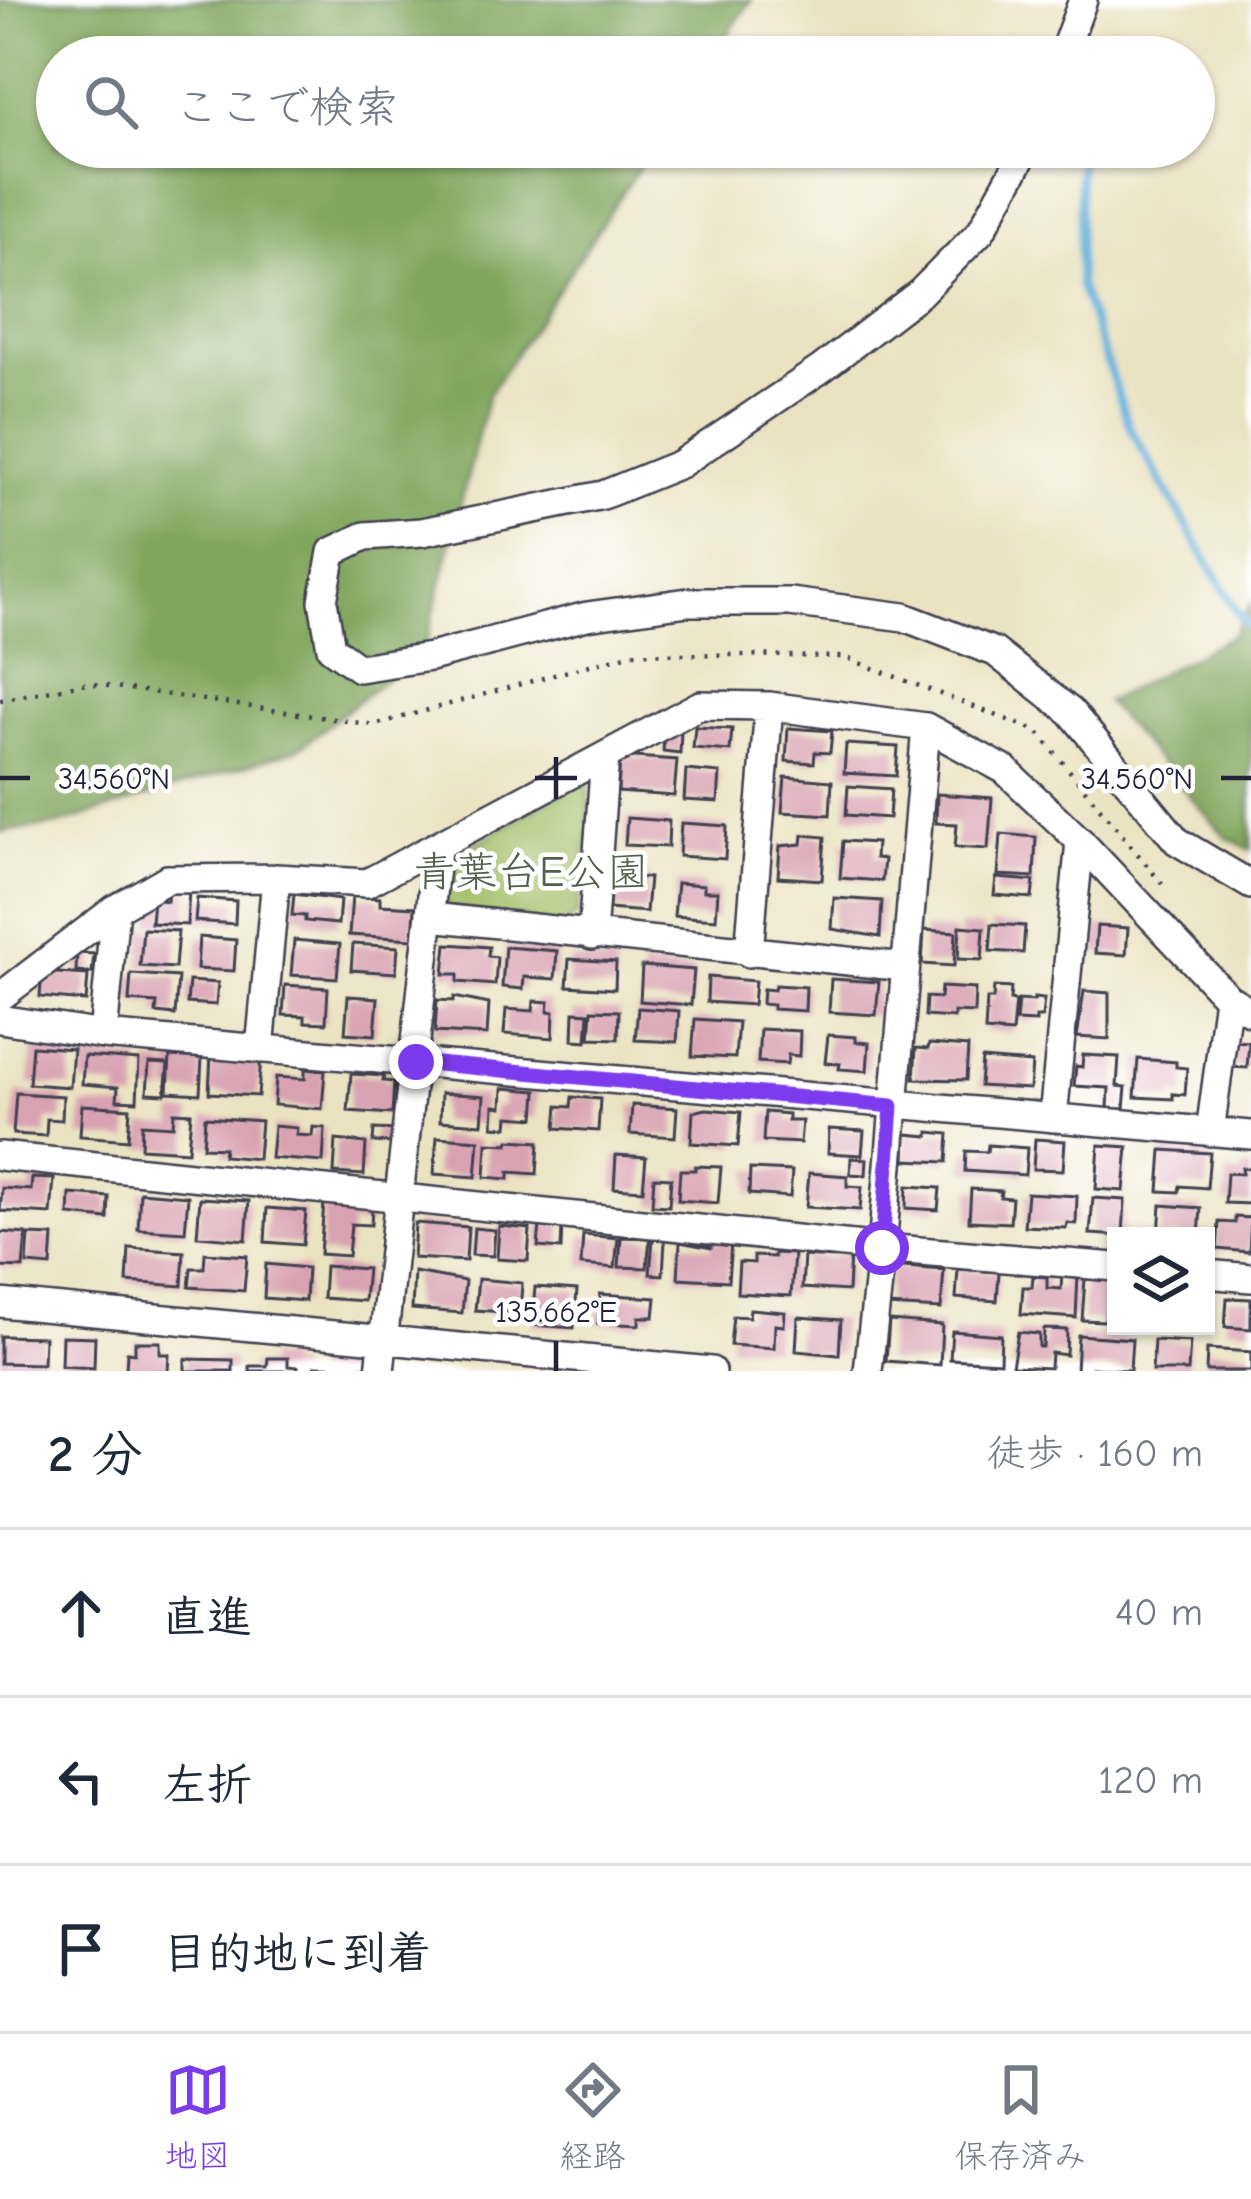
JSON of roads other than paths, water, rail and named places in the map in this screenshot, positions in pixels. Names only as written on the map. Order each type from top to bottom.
[{"type":"street","points":[[1070,36],[1083,0]]},
{"type":"street","points":[[1016,168],[981,231],[920,293],[820,369],[680,464],[602,494],[422,532],[365,536],[332,552],[323,602],[331,648],[359,668],[430,657],[587,616],[688,602],[790,602],[904,617],[995,652],[1071,712],[1177,841],[1251,885]]},
{"type":"street","points":[[0,997],[115,909],[167,879],[276,878],[367,884],[700,705],[769,706],[926,727],[1005,770],[1080,841],[1240,1005],[1210,1132]]},
{"type":"street","points":[[749,953],[769,706]]},
{"type":"street","points":[[868,1371],[926,727]]},
{"type":"street","points":[[592,936],[605,756]]},
{"type":"street","points":[[1053,1118],[1080,841]]},
{"type":"street","points":[[380,1371],[437,849]]},
{"type":"street","points":[[260,1048],[276,878]]},
{"type":"street","points":[[103,1035],[115,909]]},
{"type":"street","points":[[431,916],[904,967]]},
{"type":"street","points":[[0,1019],[103,1035],[1251,1135]]},
{"type":"street","points":[[0,1156],[882,1248],[1107,1266]]},
{"type":"street","points":[[1215,1275],[1251,1278]]},
{"type":"street","points":[[0,1303],[711,1371]]},
{"type":"waterway","points":[[1080,168],[1079,284],[1130,428],[1240,617],[1251,627]]},
{"type":"park label","name":"青葉台E公園","points":[[531,871]]}]
